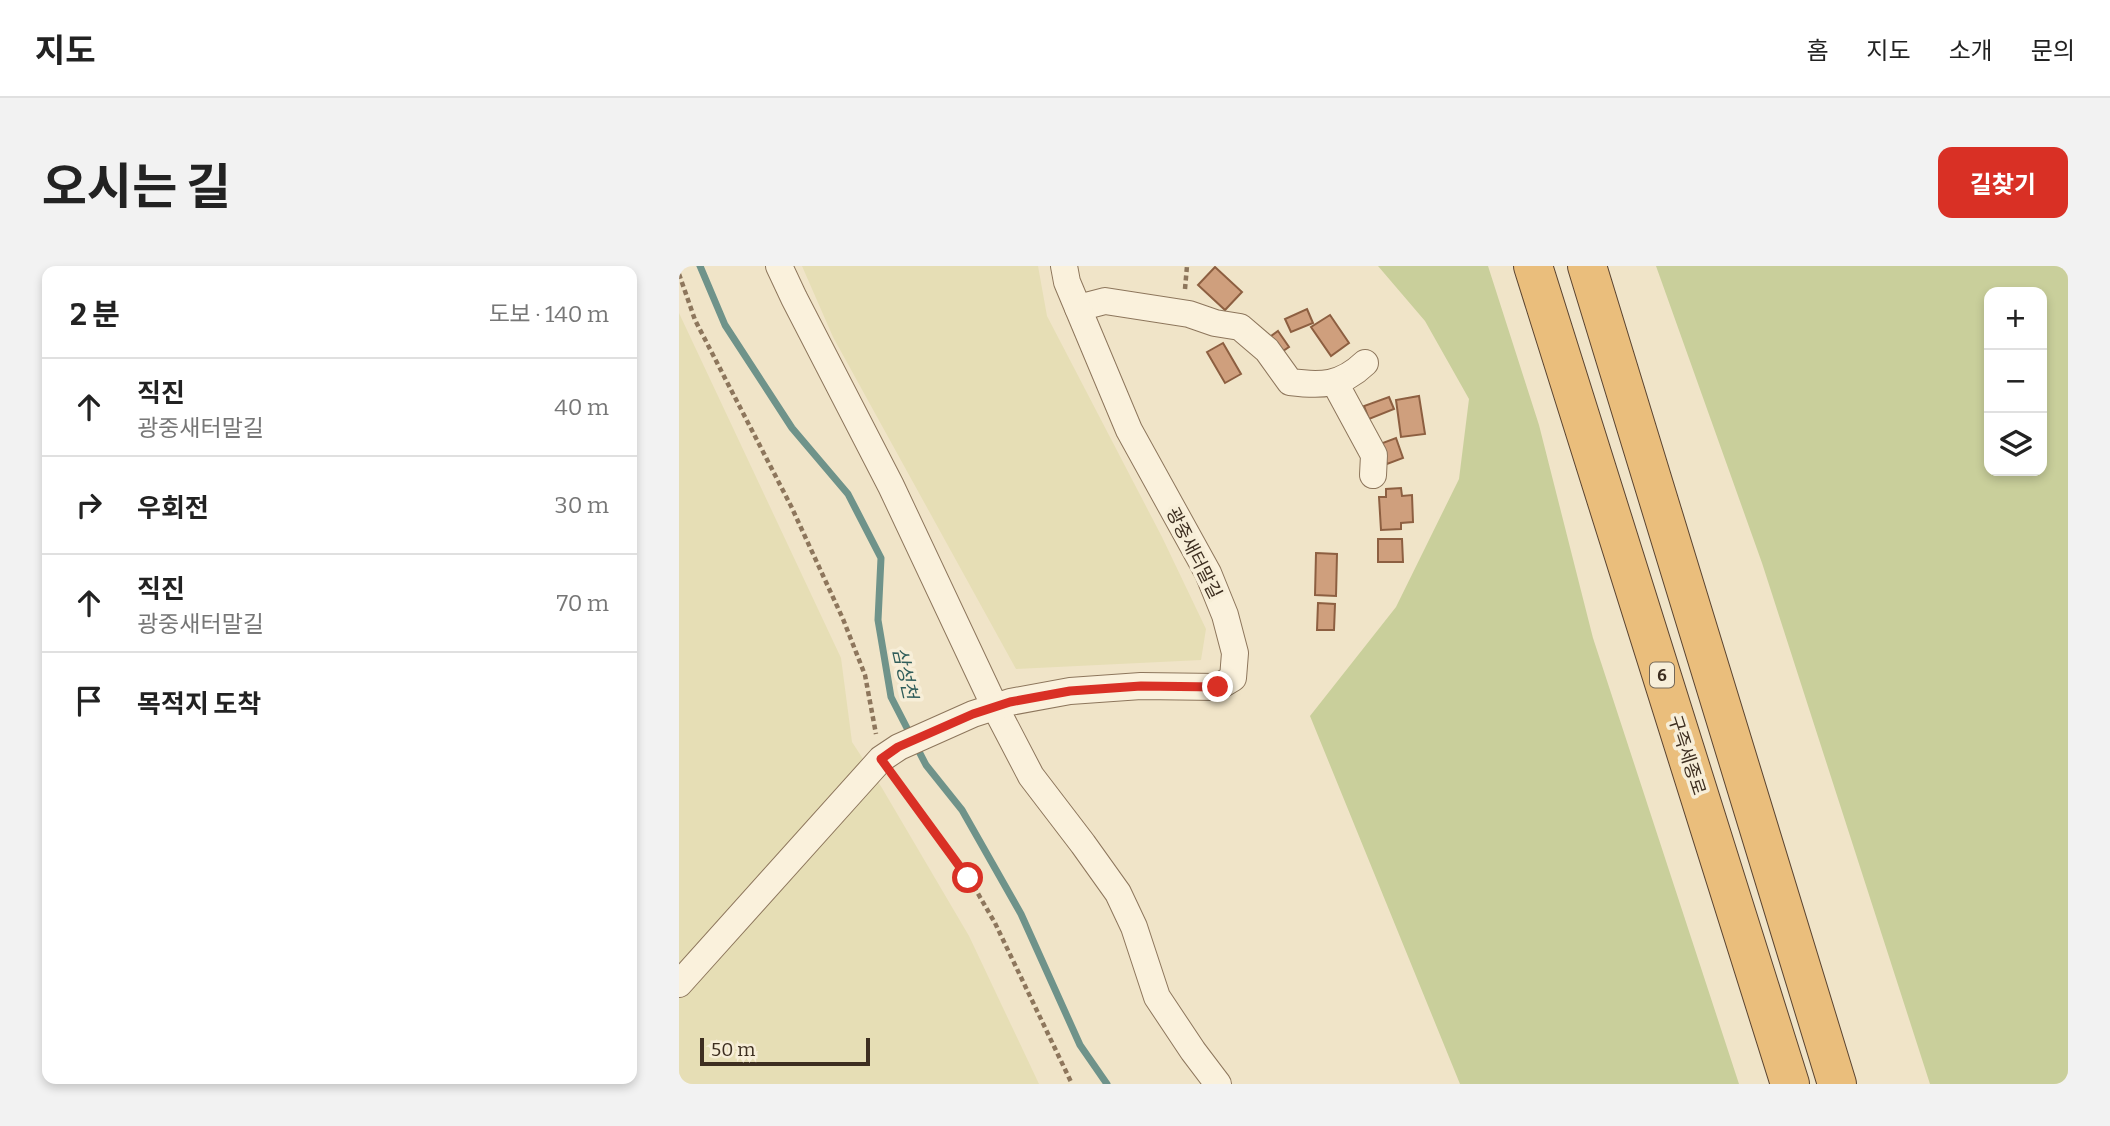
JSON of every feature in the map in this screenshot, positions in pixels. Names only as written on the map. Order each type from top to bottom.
[{"type":"highway","name":"구즉세종로","points":[[1533,266],[1790,1084]]},
{"type":"highway","points":[[1587,266],[1837,1084]]},
{"type":"street","points":[[779,266],[891,486],[983,710],[1118,893],[1134,928],[1157,997],[1218,1084]]},
{"type":"street","name":"광중새터말길","points":[[983,710],[1070,691],[1141,686],[1218,687],[1233,678],[1235,653],[1225,615],[1208,573],[1129,430],[1067,282],[1064,266]]},
{"type":"street","points":[[1078,308],[1105,301],[1177,312],[1240,327],[1267,350],[1290,382],[1309,385],[1335,383],[1365,363]]},
{"type":"street","points":[[1335,383],[1374,455],[1373,475]]},
{"type":"street","points":[[679,984],[890,753],[983,710]]},
{"type":"path","points":[[679,274],[695,320],[791,506],[843,619],[865,675],[890,753],[995,923],[1072,1084]]},
{"type":"shaded area","points":[[802,266],[1038,266],[1047,316],[1162,537],[1206,629],[1201,660],[1016,669],[833,337]]},
{"type":"shaded area","points":[[679,313],[841,658],[852,742],[969,936],[1039,1084],[679,1084]]},
{"type":"green space","points":[[1378,266],[1488,266],[1539,425],[1593,638],[1739,1084],[1460,1084],[1310,716],[1396,607],[1459,479],[1469,399],[1425,321]]},
{"type":"green space","points":[[1656,266],[2068,266],[2068,1084],[1930,1084],[1762,563]]},
{"type":"building","points":[[1215,267],[1242,292],[1225,310],[1198,285]]},
{"type":"building","points":[[1307,309],[1313,323],[1291,332],[1285,319]]},
{"type":"building","points":[[1330,315],[1349,343],[1331,356],[1311,327]]},
{"type":"building","points":[[1278,331],[1289,347],[1277,355],[1267,339]]},
{"type":"building","points":[[1223,343],[1241,374],[1225,383],[1207,352]]},
{"type":"building","points":[[1419,396],[1425,434],[1401,437],[1396,400]]},
{"type":"building","points":[[1389,397],[1394,409],[1369,419],[1364,406]]},
{"type":"building","points":[[1396,438],[1403,458],[1387,464],[1380,444]]},
{"type":"building","points":[[1401,488],[1402,496],[1412,495],[1413,522],[1401,523],[1401,529],[1381,530],[1379,497],[1386,497],[1386,489]]},
{"type":"building","points":[[1378,539],[1402,539],[1403,562],[1378,562]]},
{"type":"building","points":[[1316,553],[1337,554],[1336,596],[1315,595]]},
{"type":"building","points":[[1318,603],[1335,604],[1334,630],[1317,630]]},
{"type":"waterway","name":"삼성천","points":[[700,266],[725,325],[792,428],[848,494],[881,558],[878,620],[891,697],[926,765],[962,810],[1021,914],[1080,1045],[1107,1084]]},
{"type":"route","points":[[968,878],[881,759],[898,747],[994,705],[1070,691],[1141,686],[1218,687]]}]
